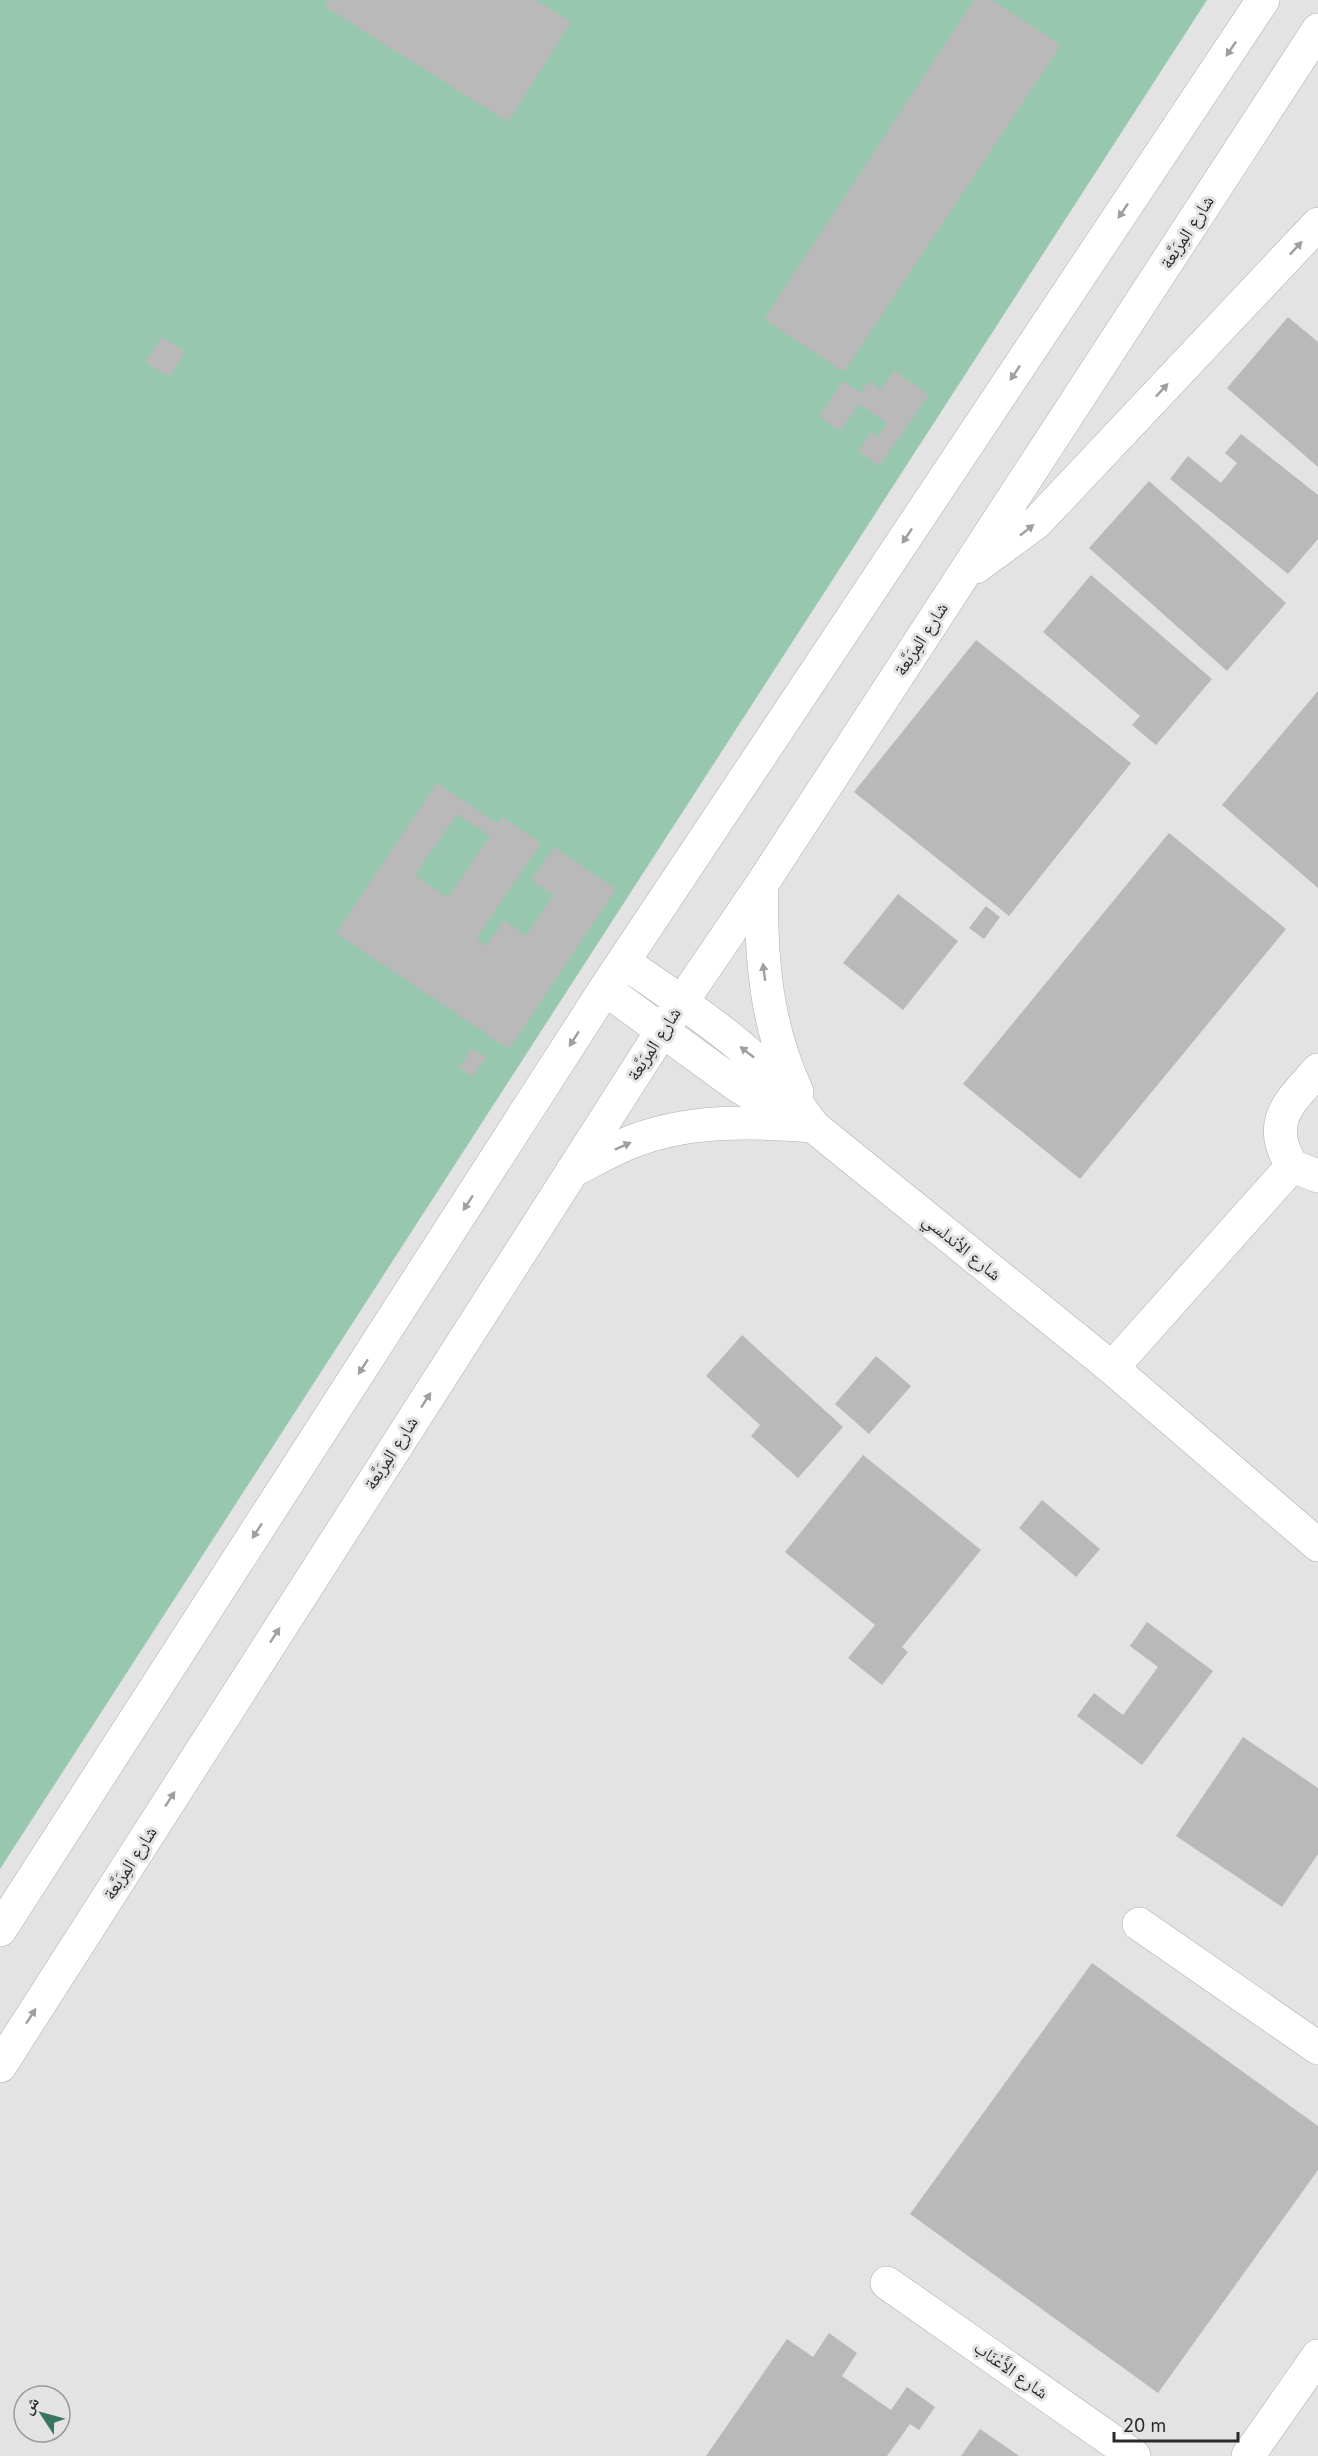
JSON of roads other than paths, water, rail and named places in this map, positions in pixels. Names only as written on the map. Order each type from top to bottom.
[{"type":"street","points":[[0,1930],[605,989],[1263,0]]},
{"type":"street","name":"شارع المِرَبَّعة","points":[[0,2066],[662,1030],[762,884],[1318,30]]},
{"type":"street","points":[[962,576],[1037,522],[1318,224]]},
{"type":"street","points":[[571,1172],[627,1143],[688,1127],[750,1121],[813,1126],[787,1071],[770,1010],[761,947],[762,884]]},
{"type":"street","name":"شارع الأندلسي","points":[[624,962],[760,1062],[796,1101],[813,1126]]},
{"type":"street","name":"شارع الأندلسي","points":[[605,989],[764,1103],[813,1126],[1112,1368],[1318,1545]]},
{"type":"street","points":[[1112,1368],[1305,1171],[1282,1146],[1280,1121],[1293,1099],[1318,1070]]},
{"type":"street","points":[[1139,1924],[1318,2048]]},
{"type":"street","name":"شارع الأَعْنَاب","points":[[887,2283],[1134,2456]]},
{"type":"street","points":[[1248,2456],[1318,2356]]}]
